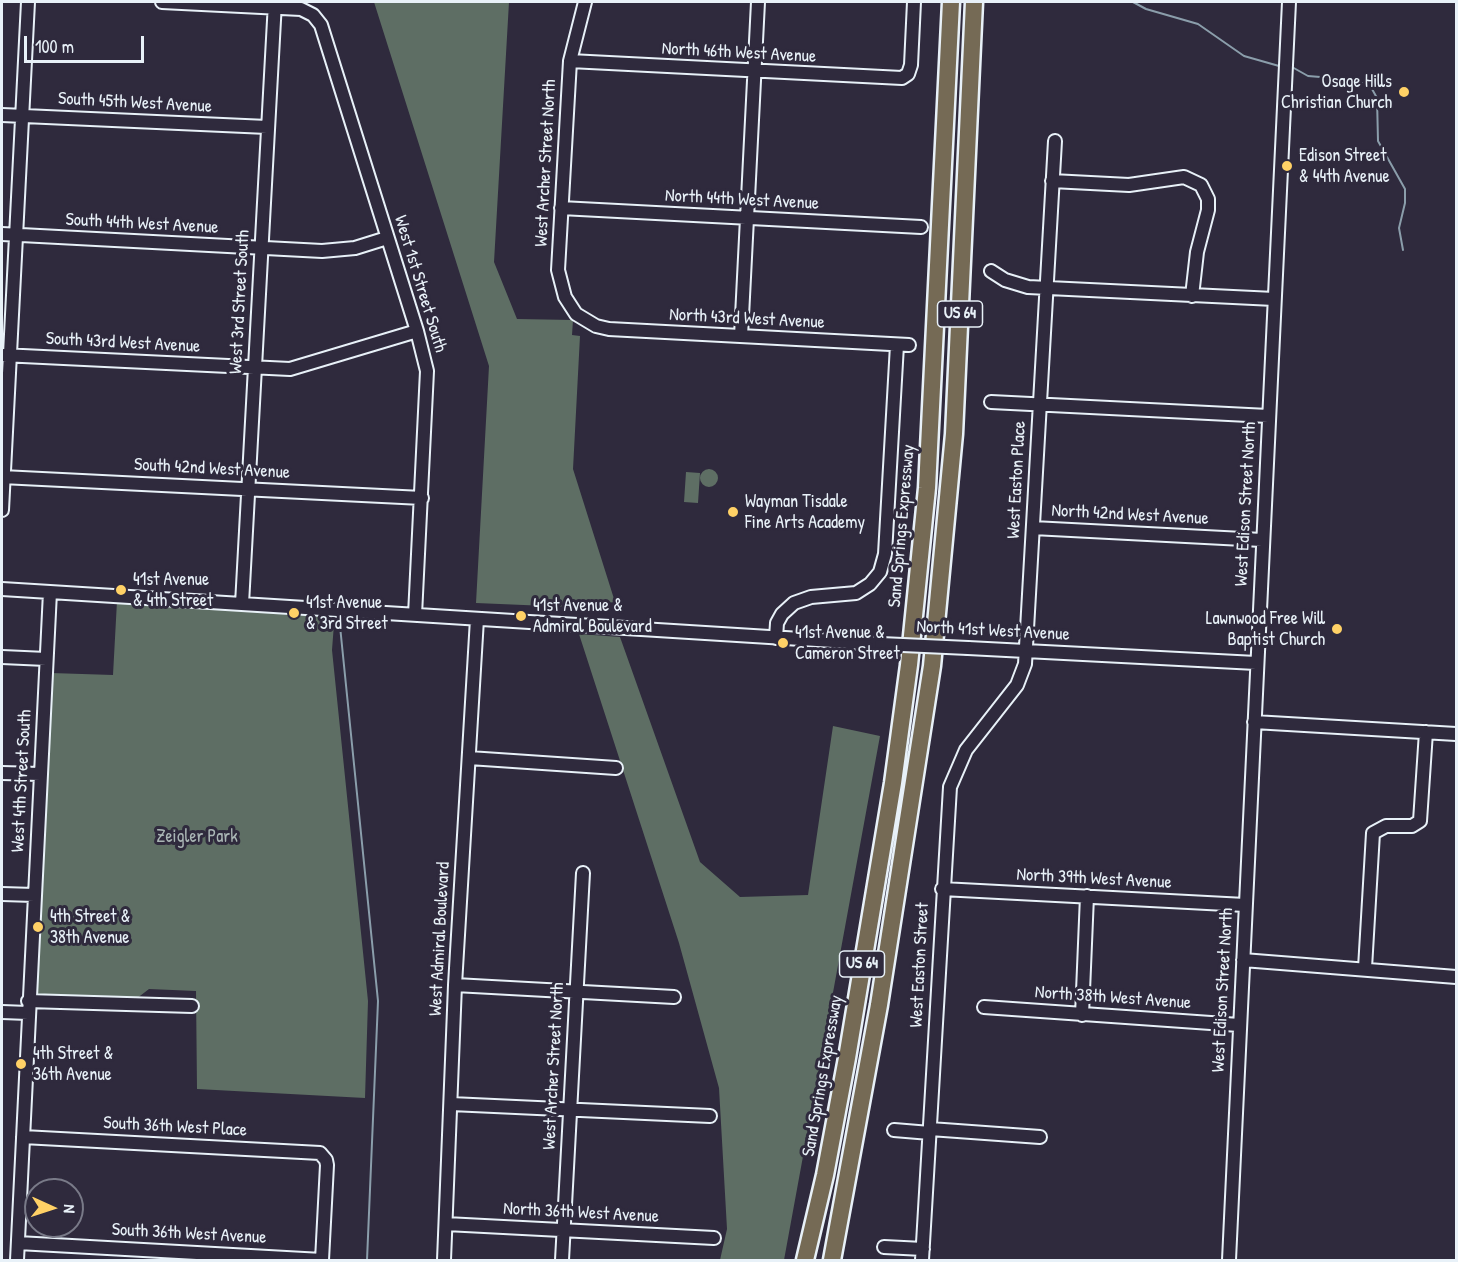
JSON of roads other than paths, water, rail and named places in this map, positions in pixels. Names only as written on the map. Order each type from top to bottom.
[{"type":"highway","name":"Sand Springs Expressway","points":[[805,1260],[825,1175],[847,1058],[887,820],[909,665],[927,476],[951,2]]},
{"type":"highway","name":"US 64","points":[[832,1260],[879,1005],[932,666],[954,434],[974,2]]},
{"type":"street","points":[[2,510],[6,355],[16,235],[28,2]]},
{"type":"street","name":"West 1st Street South","points":[[162,2],[275,5],[305,10],[313,15],[321,25],[417,332],[428,384],[415,615]]},
{"type":"street","name":"West Archer Street North","points":[[585,2],[570,62],[561,208],[560,284],[570,306],[585,321]]},
{"type":"street","points":[[741,336],[758,2]]},
{"type":"street","name":"North 46th West Avenue","points":[[570,62],[897,78],[905,76],[911,65],[914,2]]},
{"type":"street","name":"West Edison Street North","points":[[1229,1260],[1289,2]]},
{"type":"street","name":"West 3rd Street South","points":[[242,604],[275,5]]},
{"type":"street","name":"South 45th West Avenue","points":[[2,115],[267,127]]},
{"type":"street","name":"West Easton Place","points":[[948,799],[955,771],[966,750],[1017,685],[1023,672],[1055,141]]},
{"type":"street","points":[[1052,181],[1129,184],[1184,177],[1197,181],[1204,189],[1208,210],[1197,252],[1192,296]]},
{"type":"street","name":"North 44th West Avenue","points":[[561,208],[921,227]]},
{"type":"street","name":"South 44th West Avenue","points":[[2,234],[340,250],[387,238]]},
{"type":"street","points":[[991,271],[1013,283],[1046,288],[1274,299]]},
{"type":"street","name":"North 43rd West Avenue","points":[[585,321],[609,329],[903,345],[885,554],[880,572],[870,584],[856,593],[811,597],[794,603],[782,614],[777,623],[776,638]]},
{"type":"street","name":"South 43rd West Avenue","points":[[6,355],[254,368],[304,366],[417,332]]},
{"type":"street","points":[[991,402],[1268,416]]},
{"type":"street","name":"South 42nd West Avenue","points":[[2,478],[422,498]]},
{"type":"street","name":"North 42nd West Avenue","points":[[1033,528],[1262,540]]},
{"type":"street","name":"North 41st West Avenue","points":[[2,589],[776,638],[1256,663]]},
{"type":"street","name":"West 4th Street South","points":[[17,1260],[50,592]]},
{"type":"street","name":"West Admiral Boulevard","points":[[444,1260],[455,985],[477,619]]},
{"type":"street","points":[[2,657],[46,659]]},
{"type":"street","points":[[1254,722],[1456,734]]},
{"type":"street","points":[[1365,968],[1373,833],[1386,826],[1412,826],[1420,820],[1426,732]]},
{"type":"street","points":[[469,758],[615,768]]},
{"type":"street","points":[[2,773],[40,774]]},
{"type":"street","name":"West Easton Street","points":[[922,1255],[948,799]]},
{"type":"street","name":"West Archer Street North","points":[[562,1260],[584,873]]},
{"type":"street","name":"North 39th West Avenue","points":[[942,889],[1245,905]]},
{"type":"street","points":[[2,894],[34,895]]},
{"type":"street","points":[[1082,1015],[1087,896]]},
{"type":"street","points":[[1243,960],[1456,977]]},
{"type":"street","points":[[455,985],[674,997]]},
{"type":"street","points":[[2,1012],[28,1007],[192,1006]]},
{"type":"street","name":"North 38th West Avenue","points":[[984,1007],[1239,1025]]},
{"type":"street","points":[[451,1104],[710,1116]]},
{"type":"street","points":[[894,1130],[1040,1137]]},
{"type":"street","name":"South 36th West Place","points":[[23,1137],[314,1153],[324,1156],[327,1165],[322,1260]]},
{"type":"street","name":"North 36th West Avenue","points":[[446,1224],[714,1238]]},
{"type":"street","name":"South 36th West Avenue","points":[[18,1243],[322,1260]]},
{"type":"street","points":[[884,1247],[922,1255]]},
{"type":"waterway","points":[[1133,2],[1146,9],[1198,24],[1244,56],[1279,66]]},
{"type":"waterway","points":[[1292,67],[1308,76],[1357,80],[1372,89],[1377,98],[1378,141],[1405,189],[1405,203],[1399,228],[1403,250]]},
{"type":"waterway","points":[[340,626],[378,1001],[367,1260]]},
{"type":"place","name":"Osage Hills Christian Church","points":[[1404,92]]},
{"type":"place","name":"Edison Street & 44th Avenue","points":[[1287,166]]},
{"type":"place","name":"Wayman Tisdale Fine Arts Academy","points":[[733,512]]},
{"type":"place","name":"41st Avenue & 4th Street","points":[[121,590]]},
{"type":"place","name":"41st Avenue & 3rd Street","points":[[294,613]]},
{"type":"place","name":"41st Avenue & Admiral Boulevard","points":[[521,616]]},
{"type":"place","name":"Lawnwood Free Will Baptist Church","points":[[1337,629]]},
{"type":"place","name":"41st Avenue & Cameron Street","points":[[783,643]]},
{"type":"place","name":"4th Street & 38th Avenue","points":[[38,927]]},
{"type":"place","name":"4th Street & 36th Avenue","points":[[21,1064]]},
{"type":"park label","name":"Zeigler Park","points":[[197,837]]}]
